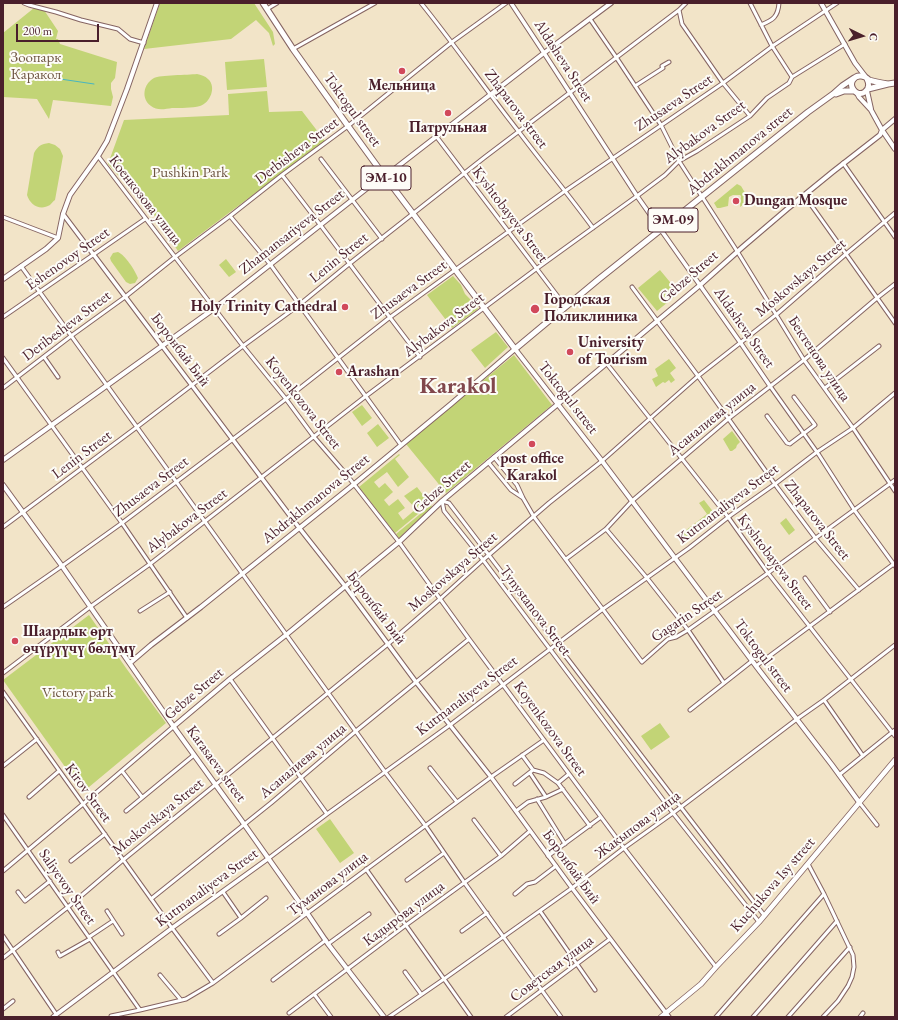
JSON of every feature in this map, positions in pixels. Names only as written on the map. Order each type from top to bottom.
[{"type":"highway","name":"Toktogul street","points":[[263,3],[293,49],[384,176],[515,349]]},
{"type":"highway","name":"ЭМ-09","points":[[833,94],[855,77],[861,76],[877,82],[888,84]]},
{"type":"highway","points":[[855,77],[852,84],[853,89],[856,92]]},
{"type":"highway","points":[[866,78],[869,84],[868,90]]},
{"type":"highway","name":"ЭМ-09","points":[[833,94],[844,91],[862,93],[895,83]]},
{"type":"highway","name":"Abdrakhmanova street","points":[[515,349],[565,306],[808,112],[833,94]]},
{"type":"main road","points":[[3,279],[46,249],[58,238],[63,214],[70,195],[98,156],[106,140],[127,89],[157,3]]},
{"type":"main road","name":"Zhamansariyeva Street","points":[[3,460],[215,308],[380,178],[388,174],[610,3]]},
{"type":"main road","points":[[821,3],[858,68],[866,78]]},
{"type":"main road","points":[[855,77],[858,68]]},
{"type":"main road","points":[[868,90],[871,110]]},
{"type":"main road","points":[[856,92],[871,110],[895,149]]},
{"type":"main road","name":"Gebze Street","points":[[174,726],[399,542],[442,501],[699,286],[738,250],[804,195],[880,135],[882,130],[895,119]]},
{"type":"main road","name":"Toktogul street","points":[[515,349],[602,461],[859,802]]},
{"type":"main road","name":"Abdrakhmanova Street","points":[[130,664],[151,645],[353,485],[515,349]]},
{"type":"main road","name":"Karasaeva street","points":[[3,485],[62,566],[327,942],[384,1017]]},
{"type":"main road","name":"Kuchukova Isy street","points":[[661,1017],[668,1015],[701,984],[759,922],[895,760]]},
{"type":"street","points":[[24,3],[118,29],[130,39],[144,43]]},
{"type":"street","points":[[267,9],[277,3]]},
{"type":"street","points":[[293,49],[375,3]]},
{"type":"street","name":"Zhaparova street","points":[[421,3],[452,42],[518,132],[565,190],[593,228]]},
{"type":"street","name":"Derbisheva Street","points":[[175,257],[230,216],[282,174],[348,126],[452,42],[506,3]]},
{"type":"street","name":"Aldasheva Street","points":[[511,3],[660,230],[817,452],[855,511],[895,564]]},
{"type":"street","name":"Lenin Street","points":[[3,527],[299,305],[518,132],[679,10],[686,3]]},
{"type":"street","points":[[750,3],[772,46],[792,77]]},
{"type":"street","points":[[761,25],[771,21],[775,17],[779,9],[779,3]]},
{"type":"street","name":"Zhusaeva Street","points":[[3,607],[122,523],[390,318],[565,190],[723,83],[772,46],[837,3]]},
{"type":"street","points":[[679,10],[682,24],[723,83],[750,116]]},
{"type":"street","name":"Бектенова улица","points":[[590,19],[661,125],[679,161],[738,250],[804,360],[853,428],[895,491]]},
{"type":"street","name":"Alybakova Street","points":[[3,673],[205,522],[419,355],[637,196],[665,175],[679,161],[750,116],[767,98],[789,83],[792,77],[844,44]]},
{"type":"street","points":[[635,86],[669,62]]},
{"type":"street","name":"Kyshtobayeva Street","points":[[436,136],[565,306]]},
{"type":"street","name":"Коенкозова улица","points":[[98,156],[175,257]]},
{"type":"street","points":[[321,159],[382,239]]},
{"type":"street","points":[[844,163],[895,237]]},
{"type":"street","points":[[282,174],[419,355]]},
{"type":"street","points":[[804,195],[895,323]]},
{"type":"street","name":"Moskovskaya Street","points":[[3,958],[68,907],[123,860],[388,644],[534,516],[651,419],[698,376],[777,314],[895,213]]},
{"type":"street","name":"Боронбай Бий","points":[[63,214],[232,440],[345,586],[416,682],[491,777],[548,856],[668,1015]]},
{"type":"street","points":[[230,216],[270,264],[401,445]]},
{"type":"street","points":[[3,217],[58,238]]},
{"type":"street","name":"Eshenovoy Street","points":[[3,317],[145,219]]},
{"type":"street","name":"Deribesheva Street","points":[[3,388],[125,297],[175,257]]},
{"type":"street","name":"Koyenkozova Street","points":[[175,257],[314,437],[399,542],[601,818],[716,967]]},
{"type":"street","points":[[21,266],[385,772],[425,825],[561,1017]]},
{"type":"street","name":"Асаналиева улица","points":[[566,559],[606,529],[632,501],[681,458],[728,419],[804,360],[895,284]]},
{"type":"street","name":"Zhaparova Street","points":[[632,287],[816,539],[858,590]]},
{"type":"street","points":[[825,388],[880,346]]},
{"type":"street","points":[[44,357],[58,377]]},
{"type":"street","points":[[3,358],[122,523],[187,618]]},
{"type":"street","name":"Kyshtobayeva Street","points":[[607,364],[728,517],[768,574],[895,736]]},
{"type":"street","name":"Kutmanaliyeva Street","points":[[55,1016],[172,928],[450,725],[603,609],[675,558],[817,452],[853,428],[895,393]]},
{"type":"street","points":[[767,416],[788,444],[791,443],[815,425],[794,397]]},
{"type":"street","name":"Gagarin Street","points":[[494,457],[518,485],[523,498],[534,516],[642,662],[668,639],[676,637],[715,612],[892,486]]},
{"type":"street","name":"Gagarin Street","points":[[488,462],[511,490],[523,498]]},
{"type":"street","points":[[892,486],[895,480]]},
{"type":"street","name":"Tynystanova Street","points":[[759,922],[673,813],[483,560],[444,511],[442,501],[449,503],[764,915]]},
{"type":"street","points":[[606,529],[688,630],[724,683]]},
{"type":"street","points":[[756,666],[895,564]]},
{"type":"street","points":[[805,578],[830,612]]},
{"type":"street","points":[[140,611],[170,592]]},
{"type":"street","name":"Асаналиева улица","points":[[151,900],[469,639]]},
{"type":"street","name":"Жакыпова улица","points":[[388,1017],[572,888],[796,719],[824,700],[895,645]]},
{"type":"street","points":[[690,710],[752,661]]},
{"type":"street","points":[[230,679],[327,814]]},
{"type":"street","name":"Kirov Street","points":[[3,692],[212,983]]},
{"type":"street","points":[[824,700],[863,756]]},
{"type":"street","name":"Gebze Street","points":[[3,871],[174,726]]},
{"type":"street","points":[[840,775],[895,730]]},
{"type":"street","points":[[3,766],[37,739]]},
{"type":"street","name":"Туманова улица","points":[[112,1016],[190,998],[425,825],[544,740]]},
{"type":"street","points":[[126,811],[194,755]]},
{"type":"street","points":[[522,755],[533,770],[544,774],[558,783],[590,826]]},
{"type":"street","points":[[430,768],[457,802]]},
{"type":"street","points":[[515,784],[533,770]]},
{"type":"street","points":[[29,797],[59,771]]},
{"type":"street","points":[[122,771],[142,797]]},
{"type":"street","points":[[530,773],[546,797]]},
{"type":"street","points":[[558,783],[569,774]]},
{"type":"street","points":[[516,811],[528,802],[546,797],[563,789]]},
{"type":"street","points":[[537,800],[565,844]]},
{"type":"street","points":[[859,802],[877,826]]},
{"type":"street","name":"Saliyevoy Street","points":[[3,814],[140,1010]]},
{"type":"street","points":[[548,856],[601,818]]},
{"type":"street","points":[[474,820],[500,856]]},
{"type":"street","name":"Кадырова улица","points":[[289,1013],[500,856],[530,831]]},
{"type":"street","points":[[71,861],[105,834]]},
{"type":"street","points":[[407,880],[444,853]]},
{"type":"street","points":[[808,864],[853,955],[854,967],[848,986],[838,1001],[823,1017]]},
{"type":"street","points":[[515,894],[527,884],[535,882],[556,866]]},
{"type":"street","points":[[366,869],[471,1017]]},
{"type":"street","points":[[18,892],[25,901],[50,881]]},
{"type":"street","points":[[223,892],[241,918]]},
{"type":"street","points":[[716,1017],[824,894]]},
{"type":"street","points":[[219,934],[266,898]]},
{"type":"street","points":[[107,911],[122,934]]},
{"type":"street","points":[[540,911],[595,990]]},
{"type":"street","points":[[273,980],[369,914]]},
{"type":"street","points":[[462,931],[487,914]]},
{"type":"street","points":[[58,952],[60,956],[90,938],[113,921]]},
{"type":"street","points":[[753,1017],[837,921]]},
{"type":"street","points":[[3,936],[55,1016]]},
{"type":"street","name":"Советская улица","points":[[506,1017],[610,939]]},
{"type":"street","points":[[788,1017],[850,947]]},
{"type":"street","points":[[405,972],[422,994]]},
{"type":"street","points":[[160,974],[181,1000]]},
{"type":"street","points":[[314,994],[331,1017]]},
{"type":"street","points":[[3,1009],[13,1001]]},
{"type":"street","points":[[860,1017],[864,1013]]},
{"type":"green space","points":[[160,3],[254,3],[273,32],[275,44],[273,46],[269,33],[256,20],[231,39],[144,49]]},
{"type":"green space","name":"Зоопарк Каракол","points":[[34,8],[44,10],[58,31],[56,39],[58,39],[60,44],[117,62],[115,78],[111,83],[113,97],[111,106],[53,100],[49,119],[37,99],[3,97],[3,33]]},
{"type":"green space","points":[[264,59],[267,87],[227,90],[225,62]]},
{"type":"green space","points":[[197,74],[207,78],[211,82],[212,86],[211,94],[207,102],[204,104],[186,108],[158,109],[153,108],[146,100],[145,92],[147,84],[154,78]]},
{"type":"green space","name":"Pushkin Park","points":[[267,91],[269,112],[302,111],[325,141],[178,251],[154,215],[108,164],[124,120],[229,115],[228,94]]},
{"type":"green space","points":[[49,143],[60,149],[63,156],[55,200],[46,207],[39,207],[30,202],[27,195],[34,153],[40,146]]},
{"type":"green space","points":[[737,184],[741,186],[747,196],[744,199],[744,204],[740,207],[741,196],[733,195],[729,197],[728,206],[717,208],[714,203]]},
{"type":"green space","points":[[118,252],[127,259],[135,271],[138,278],[135,283],[130,284],[126,282],[111,261],[110,258],[113,253]]},
{"type":"green space","points":[[226,259],[236,272],[229,277],[219,265]]},
{"type":"green space","points":[[660,270],[679,293],[657,311],[638,288]]},
{"type":"green space","points":[[453,276],[461,285],[465,294],[478,309],[452,328],[427,295]]},
{"type":"green space","points":[[496,332],[508,347],[485,368],[471,350]]},
{"type":"green space","points":[[514,355],[552,405],[446,493],[406,444]]},
{"type":"green space","points":[[669,359],[676,368],[670,373],[675,380],[671,383],[669,380],[665,383],[663,382],[656,387],[652,379],[658,376],[655,369]]},
{"type":"green space","points":[[362,405],[372,418],[362,426],[352,412]]},
{"type":"green space","points":[[378,424],[389,438],[377,447],[367,433]]},
{"type":"green space","points":[[732,431],[740,442],[736,448],[730,451],[723,439]]},
{"type":"green space","points":[[399,454],[400,455],[395,459],[409,477],[398,487],[387,472],[374,482],[379,488],[385,483],[393,492],[384,500],[389,506],[398,499],[405,508],[398,513],[403,520],[416,509],[404,496],[417,487],[430,504],[395,533],[359,487]]},
{"type":"green space","points":[[704,500],[718,518],[687,541],[681,534],[707,514],[699,503]]},
{"type":"green space","points":[[431,505],[432,507],[399,538],[396,534]]},
{"type":"green space","points":[[786,518],[795,530],[789,535],[780,523]]},
{"type":"green space","name":"Victory park","points":[[89,615],[166,723],[83,792],[3,680]]},
{"type":"green space","points":[[660,723],[670,737],[651,750],[641,736]]},
{"type":"green space","points":[[330,819],[354,853],[340,863],[316,829]]},
{"type":"waterway","points":[[40,76],[94,84]]},
{"type":"place","name":"Мельница","points":[[402,71]]},
{"type":"place","name":"Патрульная","points":[[448,113]]},
{"type":"place","name":"Dungan Mosque","points":[[736,201]]},
{"type":"place","name":"Holy Trinity Cathedral","points":[[345,307]]},
{"type":"place","name":"Городская Поликлиника","points":[[535,309]]},
{"type":"place","name":"University of Tourism","points":[[570,352]]},
{"type":"place","name":"Arashan","points":[[339,372]]},
{"type":"place","name":"post office Karakol","points":[[532,444]]},
{"type":"place","name":"Шаардык өрт өчүрүүчү бөлүмү","points":[[15,641]]},
{"type":"district","name":"Karakol","points":[[458,387]]}]
